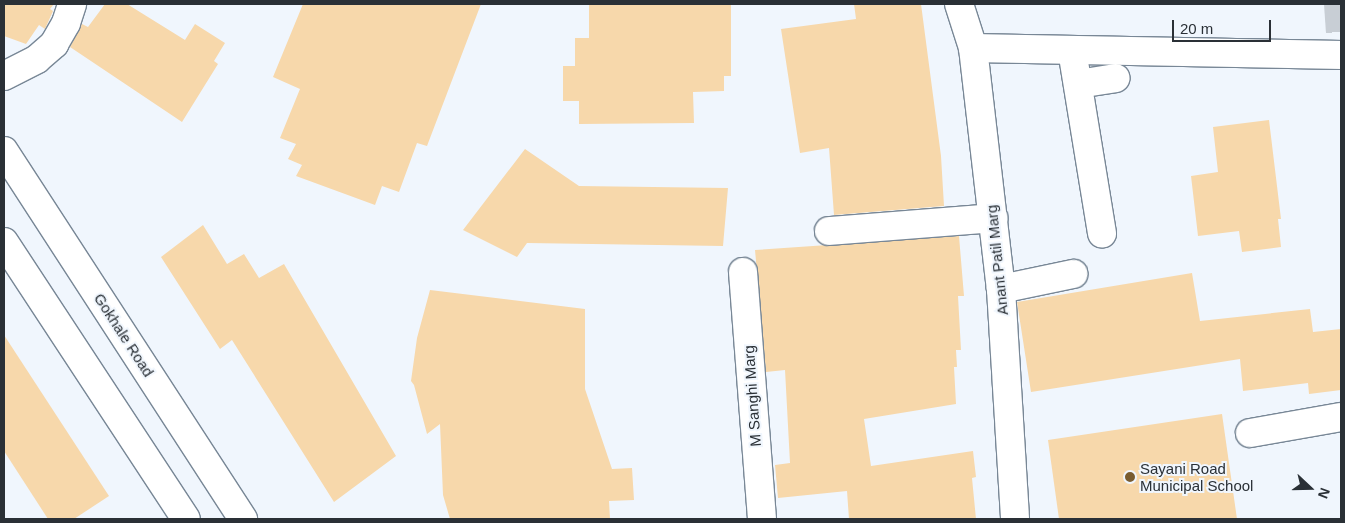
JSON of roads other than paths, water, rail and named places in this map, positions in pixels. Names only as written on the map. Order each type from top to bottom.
[{"type":"street","points":[[4,76],[37,59],[54,44],[66,23],[72,4]]},
{"type":"street","name":"Anant Patil Marg","points":[[959,4],[972,48],[1001,289],[1015,519]]},
{"type":"street","points":[[972,48],[1072,50],[1341,46]]},
{"type":"street","points":[[1072,50],[1102,234]]},
{"type":"street","points":[[1078,84],[1116,78]]},
{"type":"street","name":"Gokhale Road","points":[[4,151],[243,519]]},
{"type":"street","points":[[829,231],[992,218]]},
{"type":"street","points":[[4,242],[186,519]]},
{"type":"street","name":"M Sanghi Marg","points":[[742,272],[762,519]]},
{"type":"street","points":[[1001,289],[1073,274]]},
{"type":"street","points":[[1250,433],[1341,417]]},
{"type":"tunnel","points":[[1338,4],[1340,35]]},
{"type":"place","name":"Sayani Road Municipal School","points":[[1130,477]]}]
